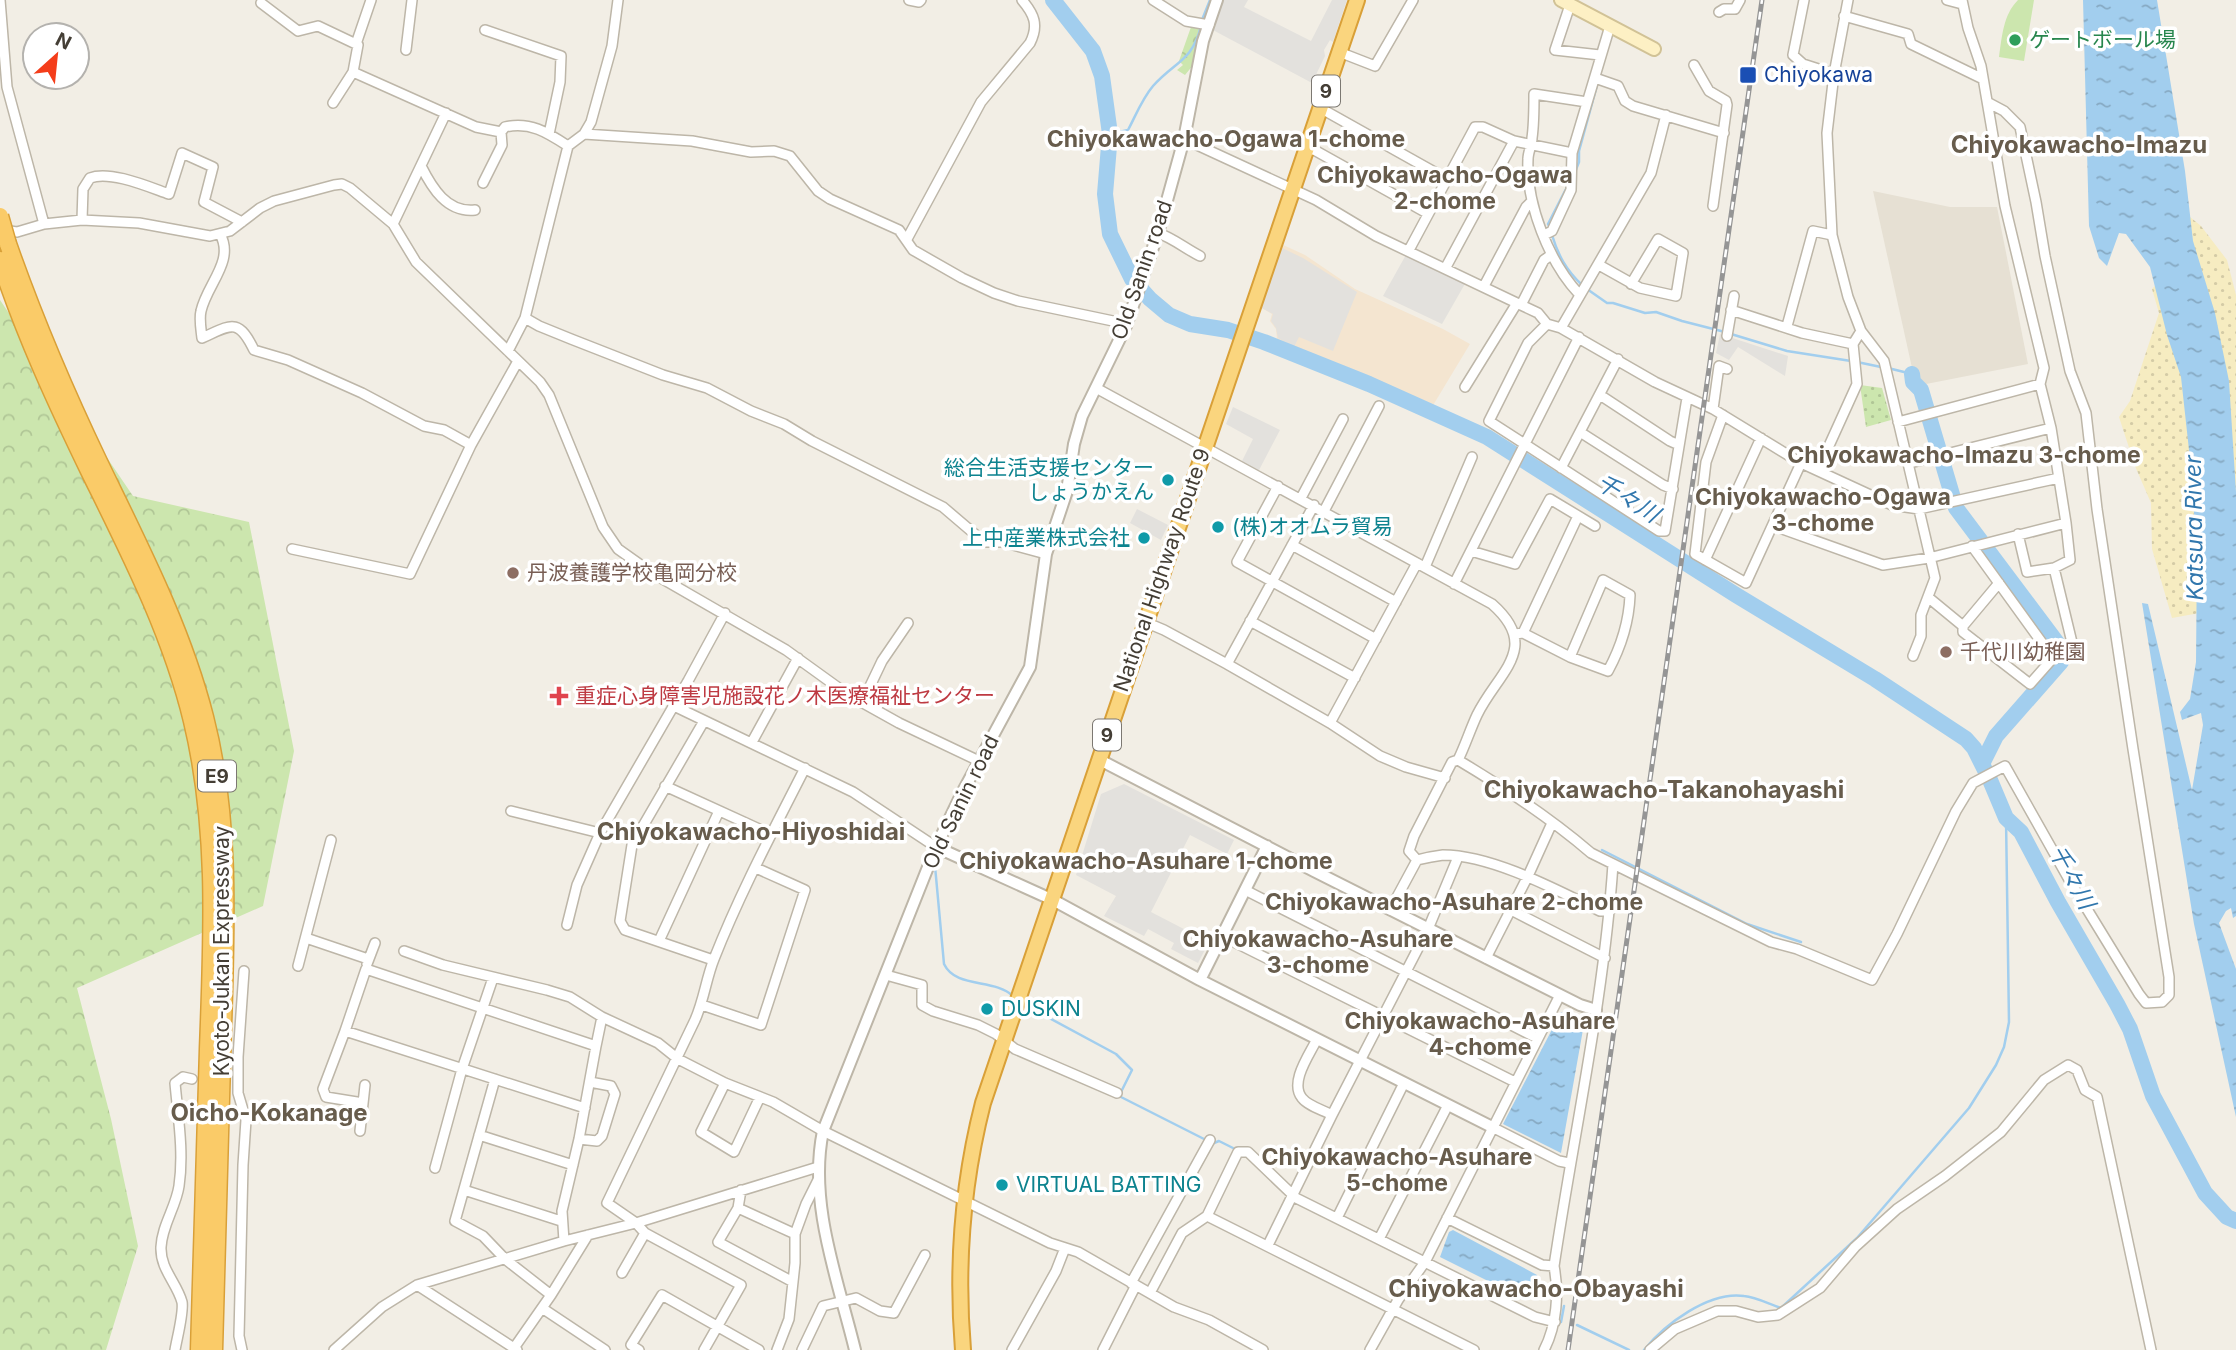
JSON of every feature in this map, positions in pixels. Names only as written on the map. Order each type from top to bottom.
[{"type":"highway","name":"National Highway Route 9","points":[[963,1350],[959,1283],[964,1201],[968,1168],[981,1112],[1054,900],[1098,759],[1357,0]]},
{"type":"highway","name":"Kyoto-Jukan Expressway","points":[[0,216],[4,237],[58,373],[145,554],[178,633],[206,718],[215,763],[223,836],[226,918],[214,1350]]},
{"type":"highway","name":"Kyoto-Jukan Expressway","points":[[0,260],[47,379],[132,558],[166,638],[192,721],[201,766],[209,828],[212,918],[199,1350]]},
{"type":"main road","points":[[1568,2],[1654,49]]},
{"type":"street","points":[[0,0],[7,87],[44,224]]},
{"type":"street","points":[[333,103],[353,72],[359,51],[356,44],[370,0]]},
{"type":"street","points":[[406,50],[412,0]]},
{"type":"street","points":[[508,351],[525,318],[568,146],[584,134],[591,122],[612,46],[618,0]]},
{"type":"street","points":[[909,0],[921,0]]},
{"type":"street","points":[[908,239],[981,102],[1030,43],[1035,33],[1033,13],[1022,0]]},
{"type":"street","points":[[1153,0],[1186,21],[1209,25]]},
{"type":"street","name":"Old Sanin road","points":[[855,1350],[826,1233],[818,1180],[824,1130],[936,847],[1030,667],[1046,554],[1067,491],[1074,444],[1082,416],[1126,326],[1158,233],[1184,139],[1203,41],[1217,0]]},
{"type":"street","points":[[1339,52],[1375,66],[1413,0]]},
{"type":"street","points":[[1719,12],[1735,9],[1740,0]]},
{"type":"street","points":[[1804,0],[1793,55],[1803,64],[1834,75]]},
{"type":"street","points":[[1847,0],[1827,133],[1832,235],[1848,297],[1861,331],[1884,361],[1935,578],[1922,615],[1921,636],[1913,656]]},
{"type":"street","points":[[1947,0],[1962,2],[1981,66],[2005,206],[2044,368],[2040,384],[2051,428],[2070,560],[2054,568],[2027,572],[2018,534]]},
{"type":"street","points":[[1568,2],[1556,50],[1600,55]]},
{"type":"street","points":[[261,3],[298,31],[318,26],[356,44]]},
{"type":"street","points":[[1844,16],[1908,34],[1911,44],[1983,79]]},
{"type":"street","points":[[1544,235],[1552,231],[1571,190],[1572,153],[1610,26]]},
{"type":"street","points":[[485,30],[561,56],[560,82],[549,134]]},
{"type":"street","points":[[1694,65],[1709,91],[1726,101],[1713,206]]},
{"type":"street","points":[[353,72],[476,127],[501,132]]},
{"type":"street","points":[[1595,78],[1618,86],[1625,101],[1633,106],[1724,133]]},
{"type":"street","points":[[1579,294],[1551,255],[1532,201],[1527,157],[1531,146],[1534,94],[1587,102]]},
{"type":"street","points":[[1458,760],[1509,790],[1591,853],[1771,942],[1797,949],[1872,980],[1956,811],[1973,783],[2005,766],[2138,994],[2146,1003],[2162,1002],[2169,995],[2169,977],[2097,509],[2086,413],[2070,371],[2020,127],[2004,111],[1989,103]]},
{"type":"street","points":[[1320,108],[1445,178]]},
{"type":"street","points":[[393,224],[446,113]]},
{"type":"street","points":[[1561,328],[1651,173],[1666,115]]},
{"type":"street","points":[[483,183],[502,145],[501,132],[505,127],[522,125],[549,134],[568,146]]},
{"type":"street","points":[[1409,250],[1445,178],[1475,127],[1483,127],[1531,146],[1572,153]]},
{"type":"street","points":[[584,134],[692,141],[751,152],[774,151],[790,156],[818,191],[899,230],[908,239],[913,250],[994,293],[1126,326]]},
{"type":"street","points":[[1184,139],[1316,200],[1376,236],[1538,313],[1547,324],[1561,328],[1687,398],[1713,409],[1801,463],[1892,505],[1919,509],[2059,478]]},
{"type":"street","points":[[1446,267],[1514,141]]},
{"type":"street","points":[[1306,148],[1427,213]]},
{"type":"street","points":[[82,220],[83,189],[90,177],[97,175],[124,179],[169,194],[182,152],[213,167],[204,202],[242,222]]},
{"type":"street","points":[[421,166],[434,190],[449,205],[468,211],[475,210]]},
{"type":"street","points":[[4,237],[44,224],[82,220],[139,223],[210,236],[230,231],[260,208],[274,201],[342,184],[357,193],[393,224],[416,262],[540,382],[549,395],[603,527],[624,553],[649,571],[798,658],[862,703],[979,761]]},
{"type":"street","points":[[1484,286],[1526,207],[1532,201]]},
{"type":"street","points":[[1787,327],[1813,231],[1832,235]]},
{"type":"street","points":[[1158,233],[1168,236],[1200,256]]},
{"type":"street","points":[[220,234],[226,244],[223,263],[200,313],[202,338],[228,326],[237,327],[246,332],[254,350],[288,360],[362,393],[424,426],[444,429],[471,445]]},
{"type":"street","points":[[1599,265],[1632,284],[1676,296],[1683,253],[1658,239],[1632,284]]},
{"type":"street","points":[[1465,387],[1545,260],[1551,255]]},
{"type":"street","points":[[1728,333],[1734,296]]},
{"type":"street","points":[[1731,310],[1802,333],[1853,344]]},
{"type":"street","points":[[525,318],[539,327],[603,352],[706,388],[784,424],[812,441],[943,507],[984,542],[1002,542],[1046,554]]},
{"type":"street","points":[[1547,324],[1528,343],[1489,421],[1522,446],[1659,531],[1665,531],[1687,398]]},
{"type":"street","points":[[1818,470],[1857,384],[1853,344],[1861,331]]},
{"type":"street","points":[[1454,583],[1578,337]]},
{"type":"street","points":[[1561,468],[1618,359]]},
{"type":"street","points":[[292,549],[410,574],[471,445],[518,361]]},
{"type":"street","points":[[1713,409],[1719,366],[1727,369]]},
{"type":"street","points":[[1898,422],[2040,384]]},
{"type":"street","points":[[1096,388],[1492,604],[1519,634],[1570,657],[1608,671],[1629,616],[1630,595],[1603,580],[1570,657]]},
{"type":"street","points":[[1600,395],[1679,445]]},
{"type":"street","points":[[1324,511],[1379,406]]},
{"type":"street","points":[[1723,415],[1706,462],[1695,554],[1746,583],[1801,463]]},
{"type":"street","points":[[1301,499],[1343,419]]},
{"type":"street","points":[[1910,463],[2051,428]]},
{"type":"street","points":[[1580,432],[1673,489]]},
{"type":"street","points":[[1705,560],[1761,438]]},
{"type":"street","points":[[1330,723],[1396,602],[1421,565],[1472,457]]},
{"type":"street","points":[[1278,486],[1237,562],[1376,639]]},
{"type":"street","points":[[1471,551],[1515,564],[1550,499],[1595,526]]},
{"type":"street","points":[[1227,664],[1314,505]]},
{"type":"street","points":[[1417,860],[1409,851],[1414,836],[1452,762],[1458,760],[1477,715],[1495,690],[1515,651],[1519,634],[1578,516]]},
{"type":"street","points":[[1774,526],[1883,565],[1929,558],[2066,523]]},
{"type":"street","points":[[1292,545],[1396,602]]},
{"type":"street","points":[[1972,547],[2053,658]]},
{"type":"street","points":[[1928,598],[1963,626],[1964,632],[2030,684],[2053,658],[2075,655],[2054,568]]},
{"type":"street","points":[[1963,626],[1999,583]]},
{"type":"street","points":[[567,926],[577,885],[600,833],[674,706],[724,613]]},
{"type":"street","points":[[1250,621],[1355,678]]},
{"type":"street","points":[[1145,622],[1227,664],[1330,723],[1380,756],[1445,778]]},
{"type":"street","points":[[862,703],[882,661],[908,624]]},
{"type":"street","points":[[752,742],[798,658]]},
{"type":"street","points":[[674,706],[853,792],[936,847],[1054,900],[1200,980],[1559,1161],[1569,1163]]},
{"type":"street","points":[[704,721],[632,845],[620,921],[625,930],[713,960]]},
{"type":"street","points":[[1098,759],[1390,910],[1580,1005],[1596,1010]]},
{"type":"street","points":[[704,1350],[741,1285],[645,1233],[636,1223],[607,1203],[678,1059],[702,1004],[713,960],[770,834],[805,768]]},
{"type":"street","points":[[664,786],[770,834]]},
{"type":"street","points":[[511,811],[600,833]]},
{"type":"street","points":[[659,941],[719,811]]},
{"type":"street","points":[[1486,958],[1552,823]]},
{"type":"street","points":[[298,966],[331,840]]},
{"type":"street","points":[[1200,980],[1267,846]]},
{"type":"street","points":[[1417,860],[1443,855],[1458,857],[1528,876],[1600,911],[1610,911]]},
{"type":"street","points":[[1268,1245],[1428,929],[1458,857]]},
{"type":"street","points":[[1390,910],[1417,860]]},
{"type":"street","points":[[1544,1350],[1554,1331],[1554,1265],[1605,958],[1613,864]]},
{"type":"street","points":[[702,1004],[761,1026],[805,890],[756,868]]},
{"type":"street","points":[[1245,890],[1537,1038]]},
{"type":"street","points":[[1511,910],[1605,958]]},
{"type":"street","points":[[1222,936],[1515,1082]]},
{"type":"street","points":[[306,938],[482,1008],[596,1046]]},
{"type":"street","points":[[363,1103],[326,1097],[323,1089],[375,943]]},
{"type":"street","points":[[404,951],[443,965],[570,998],[725,1083],[760,1097],[964,1201],[1079,1252],[1174,1307],[1209,1321],[1263,1350]]},
{"type":"street","points":[[242,1350],[239,1336],[246,1120],[238,1093],[244,971]]},
{"type":"street","points":[[886,975],[922,985],[922,1005],[933,1012],[978,1025],[1015,1049],[1117,1093]]},
{"type":"street","points":[[435,1168],[462,1069],[494,978]]},
{"type":"street","points":[[1370,1350],[1398,1300],[1425,1262],[1560,995]]},
{"type":"street","points":[[564,1241],[561,1221],[602,1017]]},
{"type":"street","points":[[345,1031],[584,1108]]},
{"type":"street","points":[[1317,1039],[1300,1074],[1297,1088],[1306,1102],[1332,1115]]},
{"type":"street","points":[[1650,1350],[1675,1329],[1717,1311],[1736,1311],[1758,1317],[1779,1314],[1821,1288],[1855,1247],[1897,1209],[2001,1132],[2044,1080],[2068,1065],[2077,1070],[2085,1090],[2097,1097],[2151,1350]]},
{"type":"street","points":[[175,1350],[182,1304],[161,1259],[161,1244],[180,1185],[176,1083],[183,1077],[192,1079]]},
{"type":"street","points":[[495,1079],[455,1221],[483,1236],[505,1259],[551,1295]]},
{"type":"street","points":[[579,1139],[597,1142],[602,1136],[615,1094],[611,1086],[590,1082]]},
{"type":"street","points":[[725,1083],[701,1132],[734,1152],[760,1097]]},
{"type":"street","points":[[1337,1218],[1404,1083]]},
{"type":"street","points":[[360,1131],[365,1085]]},
{"type":"street","points":[[1379,1239],[1448,1105]]},
{"type":"street","points":[[479,1135],[573,1165]]},
{"type":"street","points":[[1103,1350],[1133,1284],[1210,1140]]},
{"type":"street","points":[[1150,1293],[1182,1233],[1207,1216],[1238,1152],[1248,1152],[1293,1194],[1535,1317],[1555,1321]]},
{"type":"street","points":[[334,1350],[382,1307],[417,1285],[564,1241],[636,1223],[818,1167]]},
{"type":"street","points":[[778,1350],[789,1319],[795,1234],[818,1180]]},
{"type":"street","points":[[464,1190],[561,1221]]},
{"type":"street","points":[[741,1190],[738,1208],[718,1242],[793,1282]]},
{"type":"street","points":[[738,1208],[795,1234]]},
{"type":"street","points":[[1207,1216],[1474,1350]]},
{"type":"street","points":[[1447,1218],[1542,1265],[1554,1265]]},
{"type":"street","points":[[622,1273],[645,1233]]},
{"type":"street","points":[[417,1285],[516,1349],[587,1235]]},
{"type":"street","points":[[1012,1350],[1056,1271],[1065,1248]]},
{"type":"street","points":[[802,1350],[822,1307],[856,1298],[880,1311],[894,1313],[925,1255]]},
{"type":"street","points":[[639,1350],[631,1345],[662,1294],[759,1350]]},
{"type":"street","points":[[542,1308],[605,1350]]},
{"type":"shaded area","points":[[1223,0],[1248,0],[1244,7],[1311,41],[1332,0],[1347,0],[1333,42],[1330,40],[1324,50],[1325,56],[1312,83],[1211,29]]},
{"type":"shaded area","points":[[1873,191],[1950,207],[1997,207],[2028,364],[1916,386]]},
{"type":"shaded area","points":[[1281,244],[1305,255],[1355,289],[1470,344],[1432,407],[1411,395],[1277,339],[1276,329],[1270,321],[1272,314],[1260,307]]},
{"type":"shaded area","points":[[1280,247],[1303,258],[1357,292],[1333,351],[1299,337],[1294,347],[1278,338],[1271,321],[1273,314],[1260,307]]},
{"type":"shaded area","points":[[1407,253],[1466,282],[1442,324],[1383,296]]},
{"type":"shaded area","points":[[1720,334],[1788,356],[1785,376],[1738,347],[1729,360],[1716,353]]},
{"type":"shaded area","points":[[1233,407],[1280,430],[1258,472],[1241,463],[1253,439],[1226,424]]},
{"type":"shaded area","points":[[1137,509],[1168,525],[1161,540],[1130,523]]},
{"type":"shaded area","points":[[1124,784],[1234,840],[1227,854],[1190,835],[1151,912],[1209,942],[1198,963],[1171,949],[1174,943],[1148,929],[1144,936],[1104,916],[1116,896],[1076,875],[1101,794]]},
{"type":"green space","name":"ゲートボール場","points":[[2018,0],[2034,0],[2024,61],[1999,57],[2006,19]]},
{"type":"green space","points":[[1191,27],[1202,30],[1194,64],[1185,75],[1177,70],[1183,65],[1179,61]]},
{"type":"green space","points":[[0,300],[133,496],[249,522],[294,751],[263,906],[77,988],[111,1119],[138,1246],[106,1350],[0,1350]]},
{"type":"green space","points":[[1860,385],[1882,388],[1891,420],[1866,427]]},
{"type":"sand","points":[[2184,212],[2201,226],[2227,260],[2236,295],[2236,556],[2205,612],[2172,618],[2152,549],[2151,503],[2119,417],[2130,401],[2159,313],[2152,289],[2165,275]]},
{"type":"water","points":[[2083,0],[2157,0],[2185,171],[2193,241],[2215,313],[2229,381],[2236,492],[2236,916],[2233,918],[2231,908],[2219,923],[2236,969],[2236,1117],[2194,924],[2142,603],[2148,604],[2192,790],[2203,725],[2201,713],[2182,720],[2180,712],[2190,699],[2196,662],[2197,551],[2181,377],[2150,267],[2126,234],[2119,233],[2107,266],[2099,258],[2089,226]]},
{"type":"water","points":[[1561,1012],[1584,1024],[1561,1153],[1503,1124]]},
{"type":"water","points":[[1453,1230],[1537,1275],[1542,1284],[1539,1300],[1520,1297],[1440,1257],[1449,1232]]},
{"type":"waterway","name":"千々川","points":[[1053,0],[1093,51],[1102,76],[1110,134],[1105,194],[1110,234],[1132,279],[1169,315],[1190,324],[1228,330],[1264,342],[1369,384],[1487,437],[1736,595],[1875,679],[1966,739],[1974,748],[2006,818],[2021,832],[2117,1004],[2130,1029],[2153,1096],[2205,1193],[2227,1217],[2236,1221]]},
{"type":"waterway","points":[[1202,20],[1210,0]]},
{"type":"waterway","points":[[1110,134],[1128,130],[1153,86],[1193,47],[1201,26]]},
{"type":"waterway","points":[[1575,172],[1602,67]]},
{"type":"waterway","points":[[1550,228],[1548,224],[1567,187]]},
{"type":"waterway","points":[[1552,235],[1563,262],[1582,285]]},
{"type":"waterway","points":[[1587,289],[1607,303],[1645,313],[1656,312],[1725,332]]},
{"type":"waterway","points":[[1731,334],[1787,351],[1851,361]]},
{"type":"waterway","points":[[1857,362],[1881,367]]},
{"type":"waterway","points":[[1888,368],[1912,374]]},
{"type":"waterway","points":[[1912,374],[1913,382],[1921,390],[1956,508],[2058,644],[2061,662],[1996,736],[1982,764]]},
{"type":"waterway","points":[[1644,1350],[1676,1320],[1717,1299],[1731,1296],[1749,1297],[1781,1308],[1857,1238],[1969,1108],[1996,1065],[2004,1047],[2009,1022],[2006,818]]},
{"type":"waterway","points":[[1602,850],[1747,924],[1801,942]]},
{"type":"waterway","points":[[935,866],[944,964],[957,977],[1005,990],[1013,996]]},
{"type":"waterway","points":[[1027,1006],[1116,1054],[1132,1070],[1119,1096],[1206,1140]]},
{"type":"waterway","points":[[1214,1143],[1219,1141],[1233,1148]]},
{"type":"waterway","points":[[1561,1322],[1564,1306]]},
{"type":"waterway","points":[[1577,1325],[1629,1350]]},
{"type":"railway","points":[[1568,1350],[1762,0]]},
{"type":"place","name":"ゲートボール場","points":[[2015,40]]},
{"type":"place","name":"Chiyokawa","points":[[1748,75]]},
{"type":"place","name":"総合生活支援センター しょうかえん","points":[[1168,480]]},
{"type":"place","name":"(株)オオムラ貿易","points":[[1218,527]]},
{"type":"place","name":"上中産業株式会社","points":[[1144,538]]},
{"type":"place","name":"丹波養護学校亀岡分校","points":[[513,573]]},
{"type":"place","name":"千代川幼稚園","points":[[1946,652]]},
{"type":"place","name":"重症心身障害児施設花ノ木医療福祉センター","points":[[559,696]]},
{"type":"place","name":"DUSKIN","points":[[987,1009]]},
{"type":"place","name":"VIRTUAL BATTING","points":[[1002,1185]]},
{"type":"district","name":"Chiyokawacho-Ogawa 1-chome","points":[[1226,139]]},
{"type":"district","name":"Chiyokawacho-Imazu","points":[[2079,145]]},
{"type":"district","name":"Chiyokawacho-Ogawa 2-chome","points":[[1445,188]]},
{"type":"district","name":"Chiyokawacho-Imazu 3-chome","points":[[1964,455]]},
{"type":"district","name":"Chiyokawacho-Ogawa 3-chome","points":[[1823,510]]},
{"type":"district","name":"Chiyokawacho-Takanohayashi","points":[[1664,790]]},
{"type":"district","name":"Chiyokawacho-Hiyoshidai","points":[[751,832]]},
{"type":"district","name":"Chiyokawacho-Asuhare 1-chome","points":[[1146,861]]},
{"type":"district","name":"Chiyokawacho-Asuhare 2-chome","points":[[1454,902]]},
{"type":"district","name":"Chiyokawacho-Asuhare 3-chome","points":[[1318,952]]},
{"type":"district","name":"Chiyokawacho-Asuhare 4-chome","points":[[1480,1034]]},
{"type":"district","name":"Oicho-Kokanage","points":[[269,1113]]},
{"type":"district","name":"Chiyokawacho-Asuhare 5-chome","points":[[1397,1170]]},
{"type":"district","name":"Chiyokawacho-Obayashi","points":[[1536,1289]]},
{"type":"water label","name":"Katsura River","points":[[2194,528]]}]
